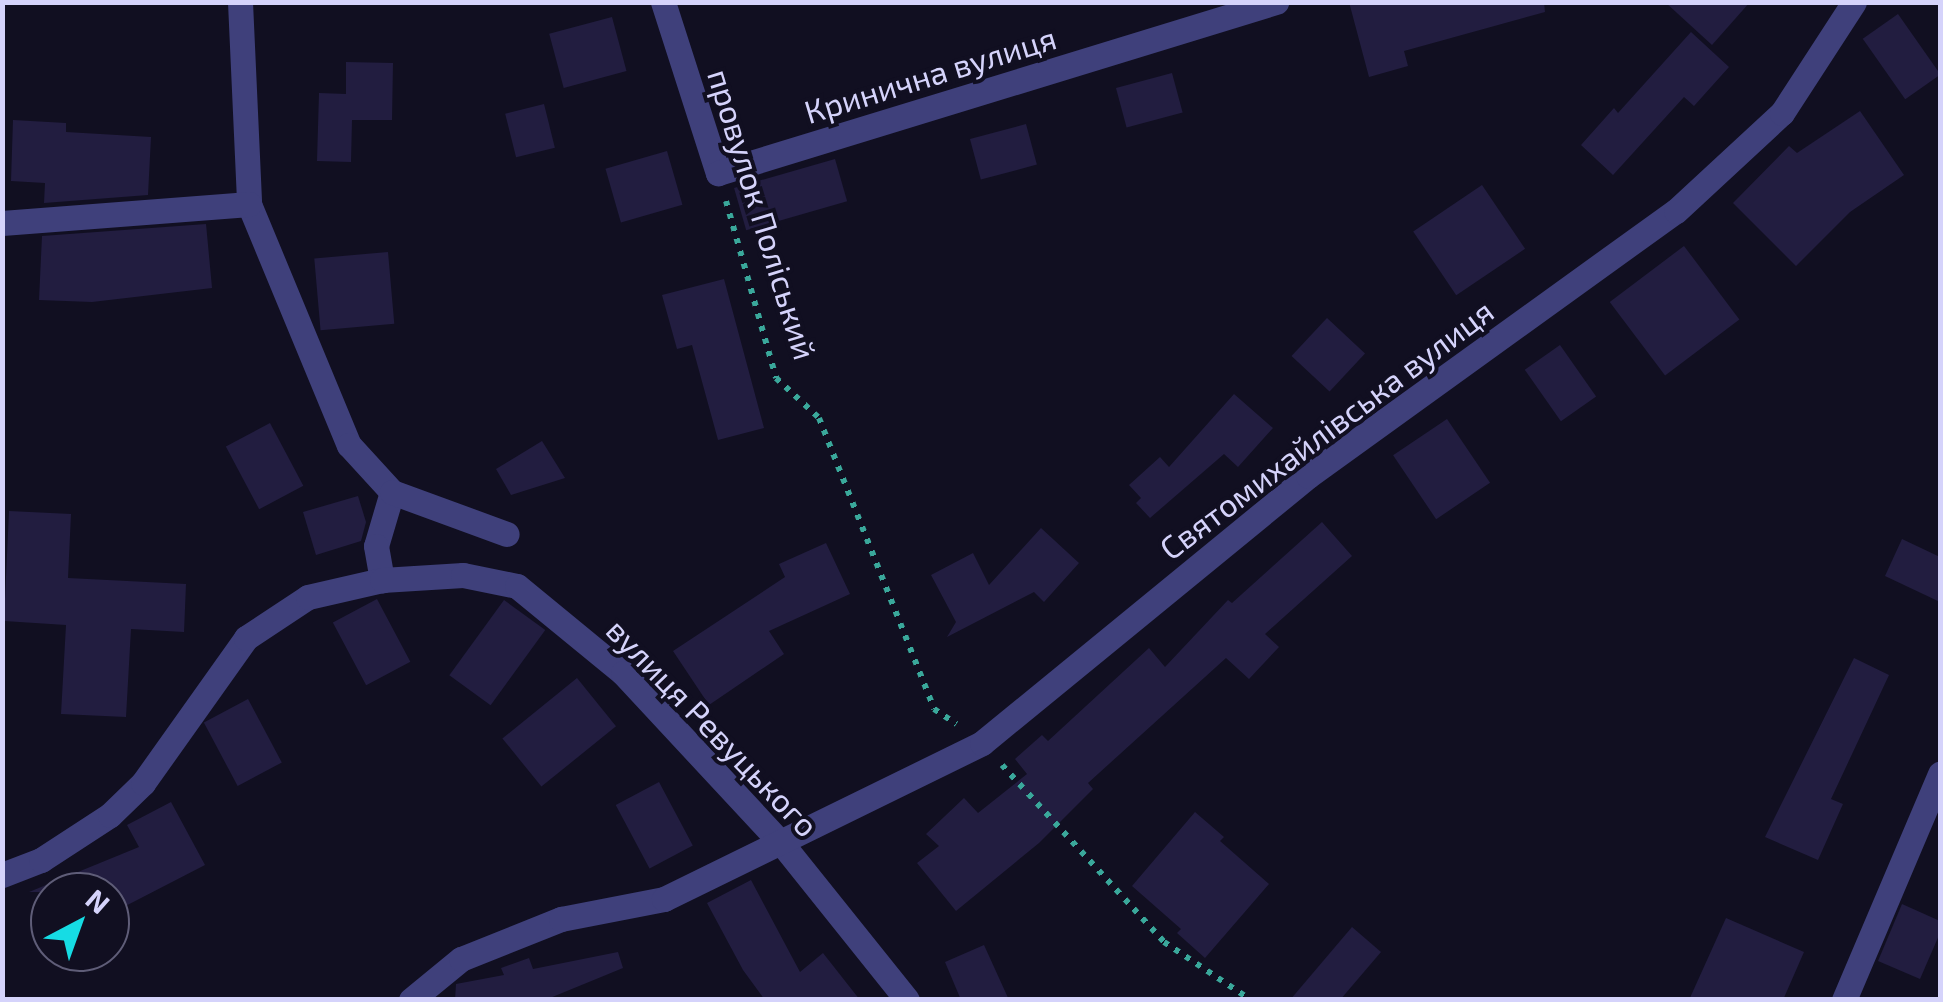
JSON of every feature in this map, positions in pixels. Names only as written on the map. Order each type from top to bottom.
[{"type":"street","points":[[240,2],[248,204],[349,445],[392,492],[507,534]]},
{"type":"street","name":"провулок Поліський","points":[[663,2],[718,173]]},
{"type":"street","name":"Кринична вулиця","points":[[718,173],[1276,2]]},
{"type":"street","name":"Святомихайлівська вулиця","points":[[411,1000],[460,958],[560,919],[664,900],[982,743],[1308,476],[1676,212],[1782,113],[1854,2]]},
{"type":"street","points":[[2,223],[248,204]]},
{"type":"street","points":[[382,580],[376,546],[392,492]]},
{"type":"street","name":"вулиця Ревуцького","points":[[2,876],[55,851],[110,815],[143,782],[246,638],[308,598],[382,580],[463,575],[517,586],[624,673],[783,844],[906,1000]]},
{"type":"street","points":[[1844,1000],[1940,774]]},
{"type":"path","name":"провулок Поліський","points":[[718,173],[776,378],[819,418],[934,709]]},
{"type":"path","points":[[982,743],[1164,942],[1251,1000]]},
{"type":"building","points":[[1349,2],[1544,2],[1545,12],[1404,51],[1408,66],[1369,77]]},
{"type":"building","points":[[1665,2],[1750,2],[1712,45]]},
{"type":"building","points":[[1898,14],[1940,74],[1905,99],[1863,39]]},
{"type":"building","points":[[612,17],[626,71],[564,88],[549,34]]},
{"type":"building","points":[[1691,32],[1729,67],[1694,106],[1684,97],[1613,175],[1581,145],[1614,108],[1618,113]]},
{"type":"building","points":[[346,62],[393,63],[392,120],[352,120],[351,162],[317,161],[319,93],[346,94]]},
{"type":"building","points":[[1172,73],[1183,113],[1127,128],[1116,88]]},
{"type":"building","points":[[544,104],[555,148],[516,157],[505,114]]},
{"type":"building","points":[[1860,111],[1904,175],[1850,212],[1796,266],[1733,203],[1789,146],[1797,153]]},
{"type":"building","points":[[13,120],[66,123],[66,132],[151,137],[148,195],[44,203],[45,183],[11,181]]},
{"type":"building","points":[[1026,124],[1037,165],[981,180],[970,139]]},
{"type":"building","points":[[667,151],[682,205],[621,222],[605,169]]},
{"type":"building","points":[[835,159],[847,201],[746,230],[734,188]]},
{"type":"building","points":[[1482,185],[1525,249],[1456,295],[1413,231]]},
{"type":"building","points":[[206,224],[212,288],[92,302],[39,300],[42,236]]},
{"type":"building","points":[[1684,246],[1739,319],[1665,375],[1610,302]]},
{"type":"building","points":[[388,252],[394,324],[321,330],[314,258]]},
{"type":"building","points":[[724,279],[764,428],[718,440],[692,345],[677,349],[662,295]]},
{"type":"building","points":[[1327,318],[1365,353],[1330,391],[1292,356]]},
{"type":"building","points":[[1560,345],[1596,397],[1561,421],[1525,370]]},
{"type":"building","points":[[1234,394],[1273,428],[1238,467],[1224,454],[1150,518],[1136,503],[1141,498],[1129,485],[1160,457],[1169,467]]},
{"type":"building","points":[[1447,419],[1490,483],[1436,519],[1393,455]]},
{"type":"building","points":[[270,423],[303,486],[259,509],[226,446]]},
{"type":"building","points":[[542,441],[565,478],[511,495],[496,469]]},
{"type":"building","points":[[358,496],[366,522],[361,541],[316,555],[303,512]]},
{"type":"building","points":[[9,511],[71,514],[68,578],[186,584],[184,632],[131,629],[126,717],[61,714],[66,625],[4,621]]},
{"type":"building","points":[[1322,522],[1352,556],[1265,634],[1279,647],[1249,679],[1226,658],[1088,783],[1093,789],[1039,843],[956,911],[917,863],[939,846],[926,834],[964,798],[978,813],[1027,774],[1015,759],[1042,735],[1048,741],[1149,648],[1165,667],[1228,600],[1232,603]]},
{"type":"building","points":[[1041,528],[1079,563],[1044,602],[1034,592],[947,637],[956,622],[931,575],[973,553],[989,585]]},
{"type":"building","points":[[1902,539],[1940,557],[1940,602],[1885,576]]},
{"type":"building","points":[[826,543],[850,594],[769,631],[784,654],[709,705],[673,651],[785,577],[779,564]]},
{"type":"building","points":[[377,599],[410,662],[366,685],[333,622]]},
{"type":"building","points":[[504,600],[545,630],[491,705],[449,675]]},
{"type":"building","points":[[1854,658],[1889,675],[1831,799],[1843,804],[1818,860],[1765,837]]},
{"type":"building","points":[[577,678],[616,726],[541,787],[502,738]]},
{"type":"building","points":[[248,699],[282,763],[238,786],[204,722]]},
{"type":"building","points":[[659,782],[693,846],[650,869],[616,805]]},
{"type":"building","points":[[171,802],[205,865],[130,904],[130,872],[78,872],[139,847],[127,825]]},
{"type":"building","points":[[1195,812],[1224,837],[1220,841],[1269,884],[1205,958],[1177,933],[1181,929],[1132,886]]},
{"type":"building","points":[[751,880],[800,972],[823,953],[860,1000],[765,1000],[743,970],[707,903]]},
{"type":"building","points":[[1902,904],[1940,921],[1940,933],[1920,979],[1878,961]]},
{"type":"building","points":[[1726,918],[1804,952],[1783,1000],[1689,1000]]},
{"type":"building","points":[[1352,927],[1381,952],[1340,1000],[1290,1000]]},
{"type":"building","points":[[984,945],[1009,1000],[961,1000],[945,962]]},
{"type":"building","points":[[618,952],[623,968],[545,1000],[455,1000],[456,984],[504,975],[501,968],[529,958],[533,969]]}]
